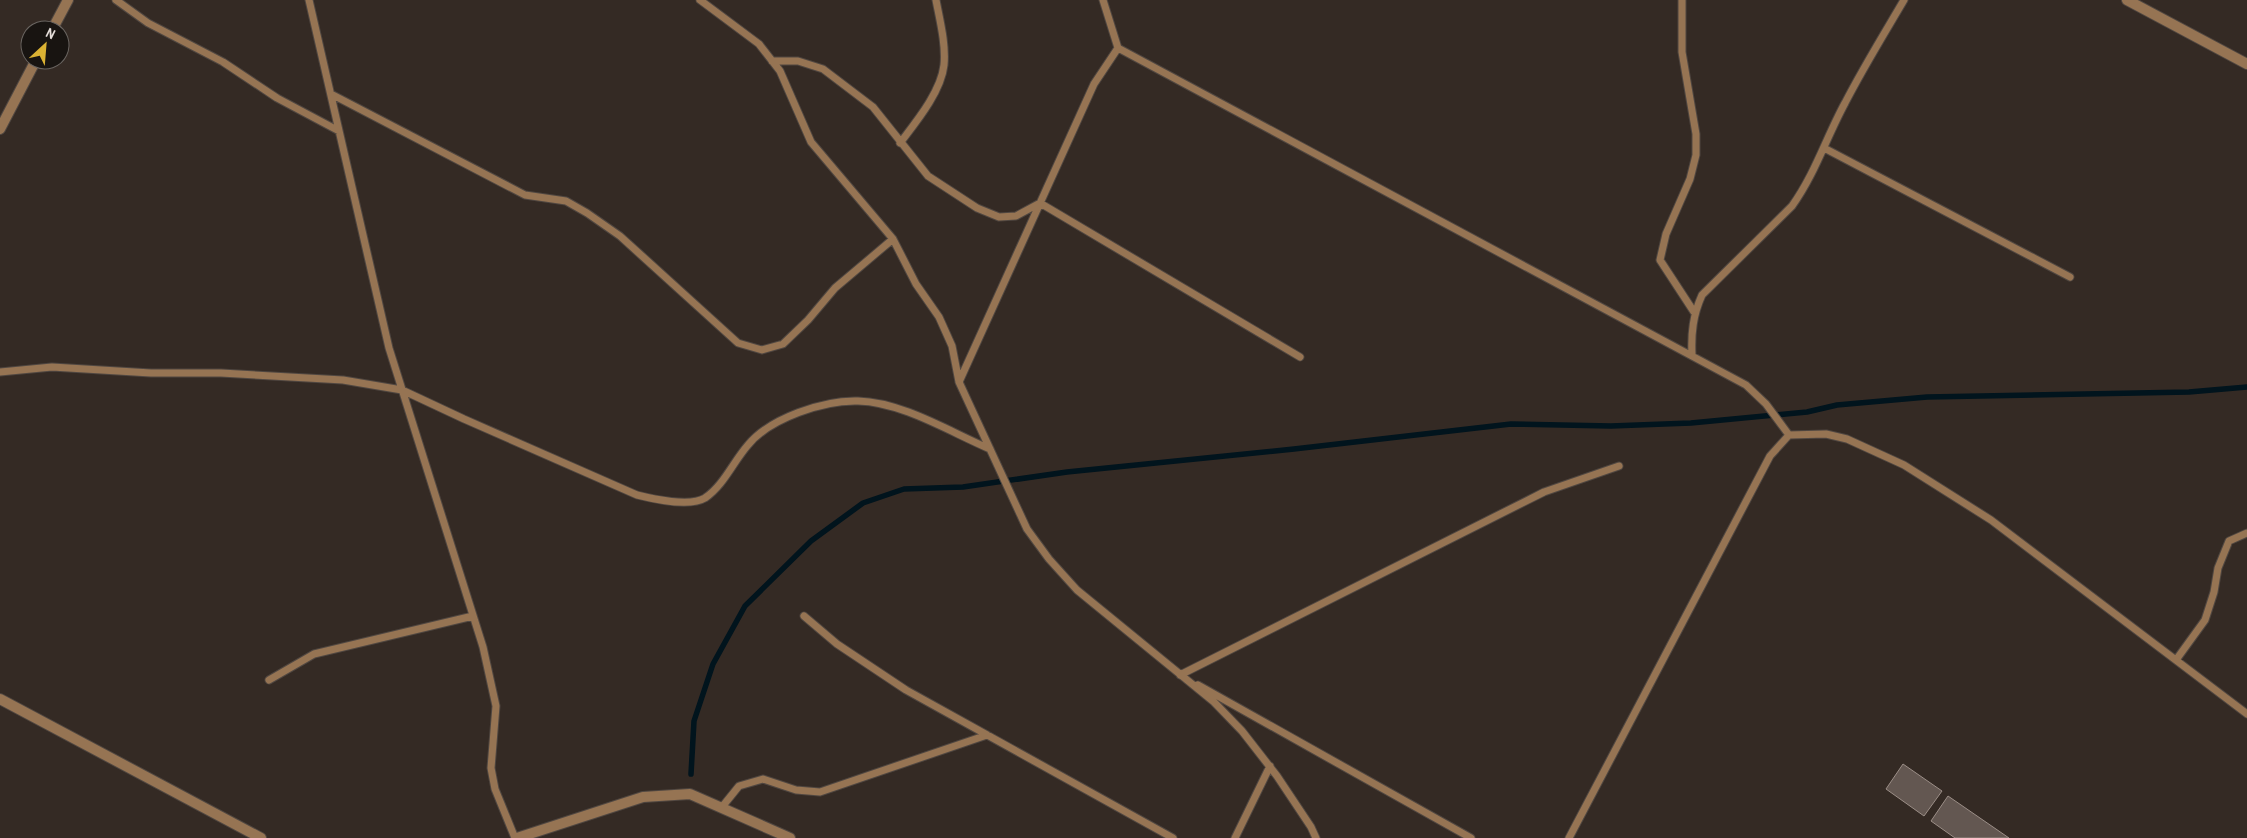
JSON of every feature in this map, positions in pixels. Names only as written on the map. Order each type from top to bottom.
[{"type":"street","points":[[2127,0],[2247,64]]},
{"type":"street","points":[[56,20],[65,1]]},
{"type":"street","points":[[0,129],[31,70]]},
{"type":"street","points":[[0,699],[261,838]]},
{"type":"street","points":[[516,838],[643,797],[690,794],[790,838]]},
{"type":"lane","points":[[116,0],[148,23],[223,62],[277,98],[339,131]]},
{"type":"lane","points":[[309,0],[389,348],[483,647],[496,706],[491,768],[495,789],[516,838]]},
{"type":"lane","points":[[700,0],[759,44],[780,71],[811,142],[893,239],[916,284],[939,316],[952,346],[959,382],[1028,529],[1049,559],[1077,590],[1214,702],[1242,731],[1270,766],[1311,827],[1316,838]]},
{"type":"lane","points":[[900,143],[922,114],[934,92],[944,67],[943,39],[936,0]]},
{"type":"lane","points":[[1103,0],[1118,48],[1746,385],[1766,404],[1789,434]]},
{"type":"lane","points":[[1682,0],[1682,52],[1696,134],[1696,155],[1690,179],[1666,234],[1660,260],[1694,312]]},
{"type":"lane","points":[[1692,356],[1691,336],[1694,312],[1702,295],[1792,206],[1819,161],[1845,103],[1904,0]]},
{"type":"lane","points":[[959,382],[1094,84],[1118,48]]},
{"type":"lane","points":[[772,61],[798,61],[823,69],[873,107],[928,176],[977,208],[999,217],[1016,216],[1040,203]]},
{"type":"lane","points":[[331,94],[525,195],[566,201],[588,213],[620,236],[738,343],[762,350],[783,344],[808,320],[835,288],[893,239]]},
{"type":"lane","points":[[1824,148],[2070,276]]},
{"type":"lane","points":[[1040,203],[1300,357]]},
{"type":"lane","points":[[0,372],[52,367],[151,373],[221,373],[343,380],[402,390],[464,420],[637,495],[668,502],[704,499],[726,476],[749,444],[780,420],[824,404],[859,401],[901,409],[990,449]]},
{"type":"lane","points":[[1568,838],[1770,456],[1789,434],[1826,434],[1847,439],[1904,464],[1991,520],[2247,714]]},
{"type":"lane","points":[[1180,675],[1544,492],[1620,466]]},
{"type":"lane","points":[[2176,660],[2205,620],[2214,592],[2218,568],[2229,541],[2247,533]]},
{"type":"lane","points":[[268,680],[314,654],[473,616]]},
{"type":"lane","points":[[804,616],[837,644],[906,690],[1173,838]]},
{"type":"lane","points":[[1180,675],[1470,838]]},
{"type":"lane","points":[[722,807],[739,786],[763,780],[796,790],[820,792],[987,735]]},
{"type":"lane","points":[[1235,838],[1270,766]]},
{"type":"building","points":[[1903,764],[1942,791],[1924,816],[1886,789]]},
{"type":"building","points":[[1948,796],[2009,838],[1955,838],[1931,821]]},
{"type":"waterway","points":[[691,774],[694,721],[713,664],[745,606],[811,541],[863,503],[904,489],[963,487],[1067,472],[1294,449],[1511,424],[1611,426],[1691,423],[1807,412],[1837,405],[1927,397],[2189,392],[2247,387]]}]
